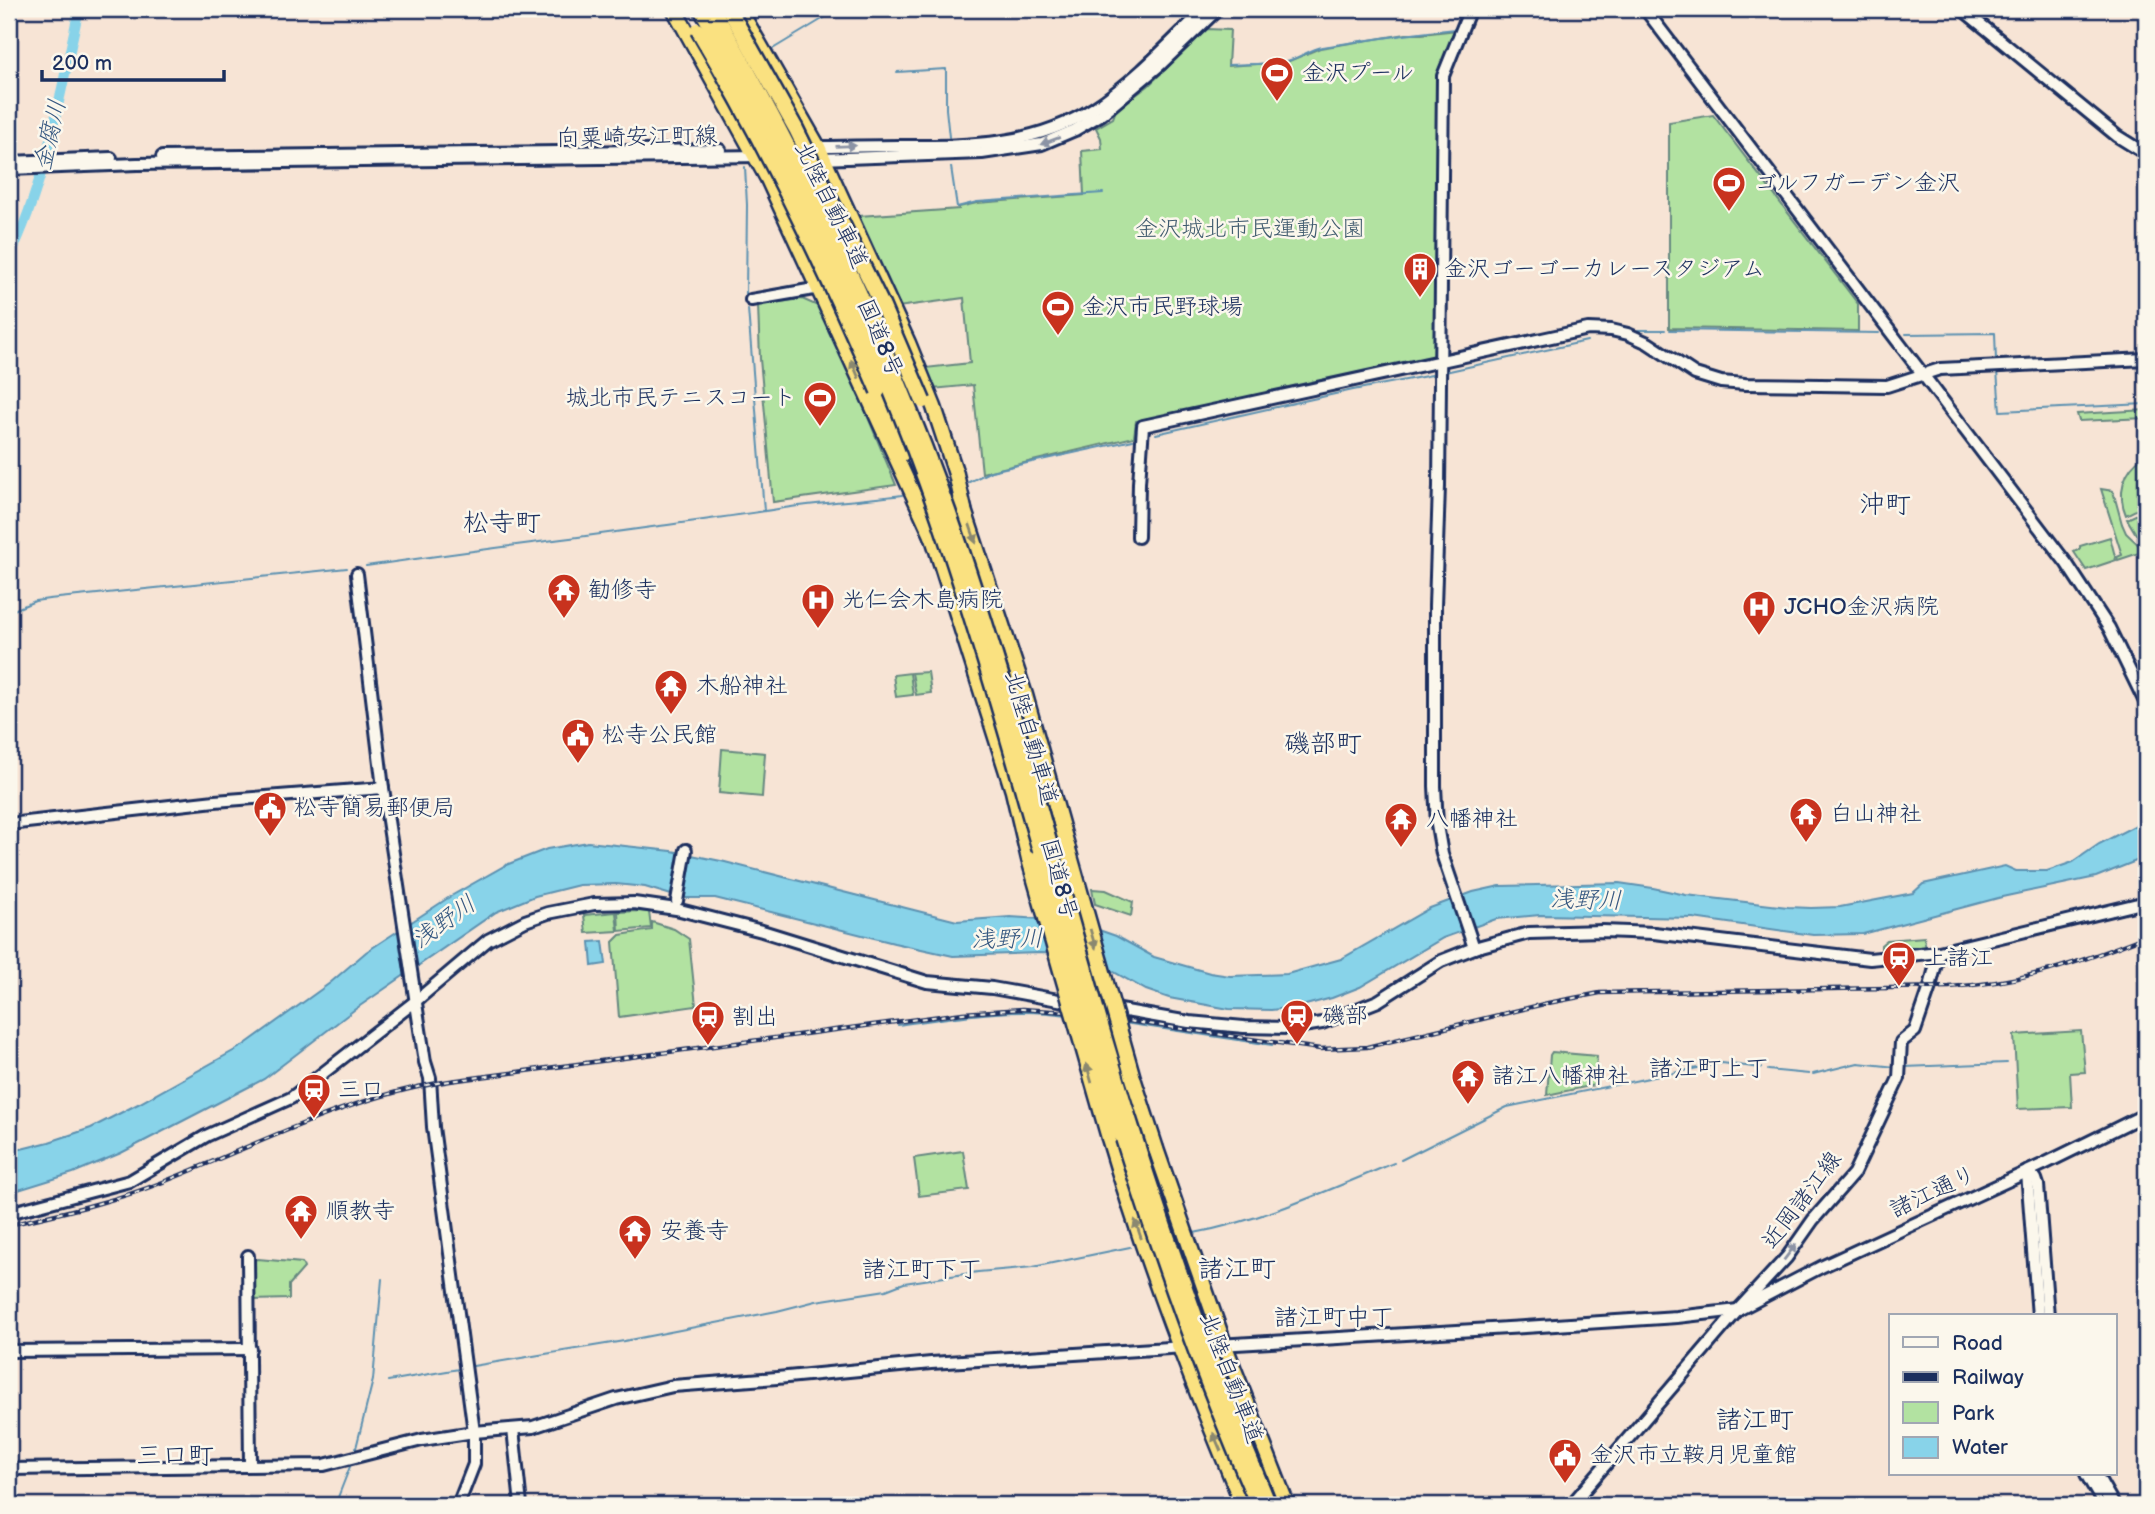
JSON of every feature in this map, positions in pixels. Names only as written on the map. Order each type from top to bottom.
[{"type":"highway","points":[[674,9],[754,152],[820,288],[876,417],[935,542]]},
{"type":"highway","name":"国道8号","points":[[684,9],[765,152],[832,285],[878,391],[935,542],[1013,791],[1029,859],[1138,1231],[1179,1347],[1243,1505]]},
{"type":"highway","name":"北陸自動車道","points":[[701,9],[803,195],[865,329],[916,454],[986,663],[1096,1047],[1144,1203],[1204,1373],[1258,1505]]},
{"type":"highway","name":"北陸自動車道","points":[[713,9],[812,191],[875,325],[923,444],[995,659],[1154,1200],[1204,1343],[1269,1505]]},
{"type":"highway","name":"国道8号","points":[[729,9],[796,129],[882,305],[923,401],[964,509],[1024,695],[1133,1078],[1156,1149],[1224,1344],[1287,1505]]},
{"type":"highway","points":[[739,9],[820,153],[917,365],[956,474],[964,509]]},
{"type":"street","name":"向粟崎安江町線","points":[[820,153],[984,145],[1016,139],[1058,126],[1096,107],[1136,75],[1205,9]]},
{"type":"street","name":"向粟崎安江町線","points":[[9,169],[25,165],[67,163],[754,152],[982,153],[1042,144],[1075,130],[1102,114],[1160,65],[1218,9]]},
{"type":"street","points":[[1470,9],[1443,76],[1435,786],[1442,854],[1473,944]]},
{"type":"street","points":[[1645,9],[2090,596],[2109,628],[2146,704]]},
{"type":"street","points":[[1962,9],[2117,136],[2146,154]]},
{"type":"street","name":"向粟崎安江町線","points":[[9,162],[25,165]]},
{"type":"street","points":[[751,300],[820,288]]},
{"type":"street","points":[[1138,537],[1143,426],[1588,330],[1603,329],[1636,337],[1695,374],[1732,384],[1887,386],[1940,369],[2146,359]]},
{"type":"street","points":[[357,574],[383,788],[425,1062],[430,1078],[433,1127],[474,1432],[474,1464],[458,1505]]},
{"type":"street","points":[[9,824],[215,801],[383,788]]},
{"type":"street","points":[[677,901],[686,850]]},
{"type":"street","points":[[9,1213],[131,1181],[206,1136],[275,1107],[291,1098],[417,1000],[488,940],[524,921],[573,907],[616,903],[676,909],[718,918],[927,982],[992,988],[1189,1022],[1290,1028],[1322,1023],[1378,1001],[1428,968],[1473,944],[1529,933],[1654,933],[1870,959],[1939,952],[2146,902]]},
{"type":"street","name":"近岡諸江線","points":[[1571,1505],[1738,1310],[1787,1257],[1854,1173],[1864,1148],[1895,1090],[1899,1078],[1901,1041],[1915,1031],[1939,952]]},
{"type":"street","name":"諸江通り","points":[[1738,1310],[1821,1267],[2146,1114]]},
{"type":"street","points":[[2027,1172],[2038,1314]]},
{"type":"street","points":[[2027,1172],[2038,1185],[2048,1314]]},
{"type":"street","points":[[248,1256],[250,1464]]},
{"type":"street","points":[[9,1469],[324,1465],[422,1440],[533,1427],[646,1390],[673,1385],[931,1363],[1525,1327],[1677,1317],[1738,1310]]},
{"type":"street","points":[[9,1351],[250,1349]]},
{"type":"street","points":[[513,1429],[521,1505]]},
{"type":"street","points":[[2087,1476],[2104,1505]]},
{"type":"street","points":[[2097,1476],[2114,1505]]},
{"type":"green space","name":"金沢城北市民運動公園","points":[[1207,29],[1230,30],[1228,66],[1287,62],[1320,48],[1406,34],[1457,30],[1439,75],[1435,356],[1136,421],[1134,437],[982,473],[973,385],[933,389],[925,368],[970,363],[964,298],[898,307],[858,221],[859,216],[959,209],[977,203],[1084,195],[1082,151],[1102,149],[1096,128],[1113,118],[1116,110],[1148,86]]},
{"type":"green space","name":"ゴルフガーデン金沢","points":[[1713,115],[1858,304],[1858,331],[1669,328],[1669,122]]},
{"type":"green space","name":"城北市民テニスコート","points":[[802,299],[818,306],[839,347],[896,485],[773,502],[760,359],[758,305]]},
{"type":"green space","points":[[2146,410],[2146,418],[2079,421],[2077,414]]},
{"type":"green space","points":[[2143,457],[2146,459],[2146,505],[2126,515],[2122,491],[2126,475]]},
{"type":"green space","points":[[2101,489],[2113,491],[2126,533],[2145,551],[2118,560],[2117,557],[2122,555]]},
{"type":"green space","points":[[2146,510],[2146,542],[2136,534],[2127,519]]},
{"type":"green space","points":[[2110,537],[2116,560],[2086,570],[2074,552],[2080,549],[2080,546]]},
{"type":"green space","points":[[928,672],[931,693],[916,695],[912,673]]},
{"type":"green space","points":[[910,673],[913,695],[896,697],[893,675]]},
{"type":"green space","points":[[722,749],[765,753],[762,797],[719,793]]},
{"type":"green space","points":[[1092,889],[1106,890],[1133,902],[1131,916],[1095,904]]},
{"type":"green space","points":[[616,912],[618,931],[586,933],[584,915]]},
{"type":"green space","points":[[618,912],[649,912],[651,928],[619,931]]},
{"type":"green space","points":[[652,922],[674,929],[689,939],[696,1006],[619,1017],[613,942],[620,935],[652,930]]},
{"type":"green space","points":[[1924,937],[1926,949],[1881,954],[1881,945],[1887,940]]},
{"type":"green space","points":[[2081,1031],[2085,1072],[2070,1073],[2072,1107],[2018,1109],[2014,1035]]},
{"type":"green space","points":[[1552,1052],[1597,1056],[1595,1085],[1547,1095]]},
{"type":"green space","points":[[963,1151],[969,1190],[919,1196],[914,1158]]},
{"type":"green space","points":[[251,1260],[302,1263],[304,1268],[289,1285],[289,1299],[252,1300]]},
{"type":"water","name":"浅野川","points":[[2146,820],[2146,857],[2096,877],[2002,897],[1863,934],[1813,935],[1693,918],[1540,915],[1496,919],[1443,938],[1360,987],[1298,1007],[1271,1010],[1229,1009],[1169,998],[1146,990],[1105,967],[1072,954],[953,956],[715,898],[681,898],[645,887],[616,884],[579,885],[535,896],[496,912],[354,1010],[264,1079],[121,1153],[73,1173],[9,1193],[9,1152],[91,1128],[244,1045],[330,983],[366,952],[451,896],[506,865],[547,849],[588,842],[672,851],[957,921],[1010,917],[1073,921],[1116,936],[1154,957],[1230,976],[1287,974],[1341,959],[1430,908],[1473,892],[1500,886],[1619,883],[1686,895],[1788,907],[1840,907],[1913,893],[1923,884],[2005,866],[2016,871],[2047,871],[2073,862],[2099,844]]},
{"type":"water","points":[[603,941],[606,964],[592,966],[590,942]]},
{"type":"waterway","name":"金腐川","points":[[9,258],[43,167],[79,9]]},
{"type":"waterway","points":[[771,50],[839,9]]},
{"type":"waterway","points":[[1228,65],[1282,62],[1323,47],[1456,29]]},
{"type":"waterway","points":[[897,72],[946,69],[949,137]]},
{"type":"waterway","points":[[745,167],[746,294]]},
{"type":"waterway","points":[[951,167],[957,207],[977,202],[1103,193]]},
{"type":"waterway","points":[[748,309],[764,511]]},
{"type":"waterway","points":[[1638,330],[1665,330]]},
{"type":"waterway","points":[[1670,330],[1879,333]]},
{"type":"waterway","points":[[1906,334],[1995,333],[1996,361]]},
{"type":"waterway","points":[[1445,372],[1587,341]]},
{"type":"waterway","points":[[1997,371],[2000,411],[2146,404]]},
{"type":"waterway","points":[[1156,434],[1432,375]]},
{"type":"waterway","points":[[969,482],[991,471],[1133,440]]},
{"type":"waterway","points":[[366,566],[791,507],[902,495]]},
{"type":"waterway","points":[[9,612],[35,601],[49,599],[347,568]]},
{"type":"waterway","points":[[898,1025],[1004,1013],[1067,1015]]},
{"type":"waterway","points":[[1124,1023],[1272,1045]]},
{"type":"waterway","points":[[1401,1160],[1507,1107],[1722,1063],[1761,1068]]},
{"type":"waterway","points":[[1813,1074],[1858,1063],[1896,1067]]},
{"type":"waterway","points":[[1904,1067],[2007,1063]]},
{"type":"waterway","points":[[1768,1070],[1809,1074]]},
{"type":"waterway","points":[[1194,1233],[1271,1212],[1394,1163]]},
{"type":"waterway","points":[[473,1366],[624,1341],[816,1301],[886,1290],[904,1283],[1033,1267],[1130,1247]]},
{"type":"waterway","points":[[355,1452],[373,1380],[382,1279]]},
{"type":"waterway","points":[[388,1381],[459,1369]]},
{"type":"waterway","points":[[335,1505],[351,1464]]},
{"type":"railway","points":[[9,1225],[125,1195],[340,1110],[413,1088],[450,1081],[963,1013],[1022,1009],[1066,1012],[1320,1049],[1367,1047],[1600,993],[1976,985],[2050,970],[2146,936]]},
{"type":"place","name":"金沢プール","points":[[1277,103]]},
{"type":"place","name":"ゴルフガーデン金沢","points":[[1729,213]]},
{"type":"place","name":"金沢ゴーゴーカレースタジアム","points":[[1420,299]]},
{"type":"place","name":"金沢市民野球場","points":[[1058,337]]},
{"type":"place","name":"城北市民テニスコート","points":[[820,428]]},
{"type":"place","name":"勧修寺","points":[[564,620]]},
{"type":"place","name":"光仁会木島病院","points":[[818,630]]},
{"type":"place","name":"JCHO金沢病院","points":[[1759,637]]},
{"type":"place","name":"木船神社","points":[[671,716]]},
{"type":"place","name":"松寺公民館","points":[[578,765]]},
{"type":"place","name":"松寺簡易郵便局","points":[[270,838]]},
{"type":"place","name":"白山神社","points":[[1806,844]]},
{"type":"place","name":"八幡神社","points":[[1401,849]]},
{"type":"place","name":"上諸江","points":[[1899,988]]},
{"type":"place","name":"磯部","points":[[1297,1046]]},
{"type":"place","name":"割出","points":[[708,1047]]},
{"type":"place","name":"諸江八幡神社","points":[[1468,1106]]},
{"type":"place","name":"三口","points":[[314,1120]]},
{"type":"place","name":"順教寺","points":[[301,1241]]},
{"type":"place","name":"安養寺","points":[[635,1261]]},
{"type":"place","name":"金沢市立鞍月児童館","points":[[1565,1485]]},
{"type":"district","name":"沖町","points":[[1885,505]]},
{"type":"district","name":"松寺町","points":[[502,523]]},
{"type":"district","name":"磯部町","points":[[1323,744]]},
{"type":"district","name":"諸江町上丁","points":[[1709,1068]]},
{"type":"district","name":"諸江町下丁","points":[[922,1269]]},
{"type":"district","name":"諸江町","points":[[1237,1269]]},
{"type":"district","name":"諸江町中丁","points":[[1334,1317]]},
{"type":"district","name":"諸江町","points":[[1755,1420]]},
{"type":"district","name":"三口町","points":[[175,1456]]}]
